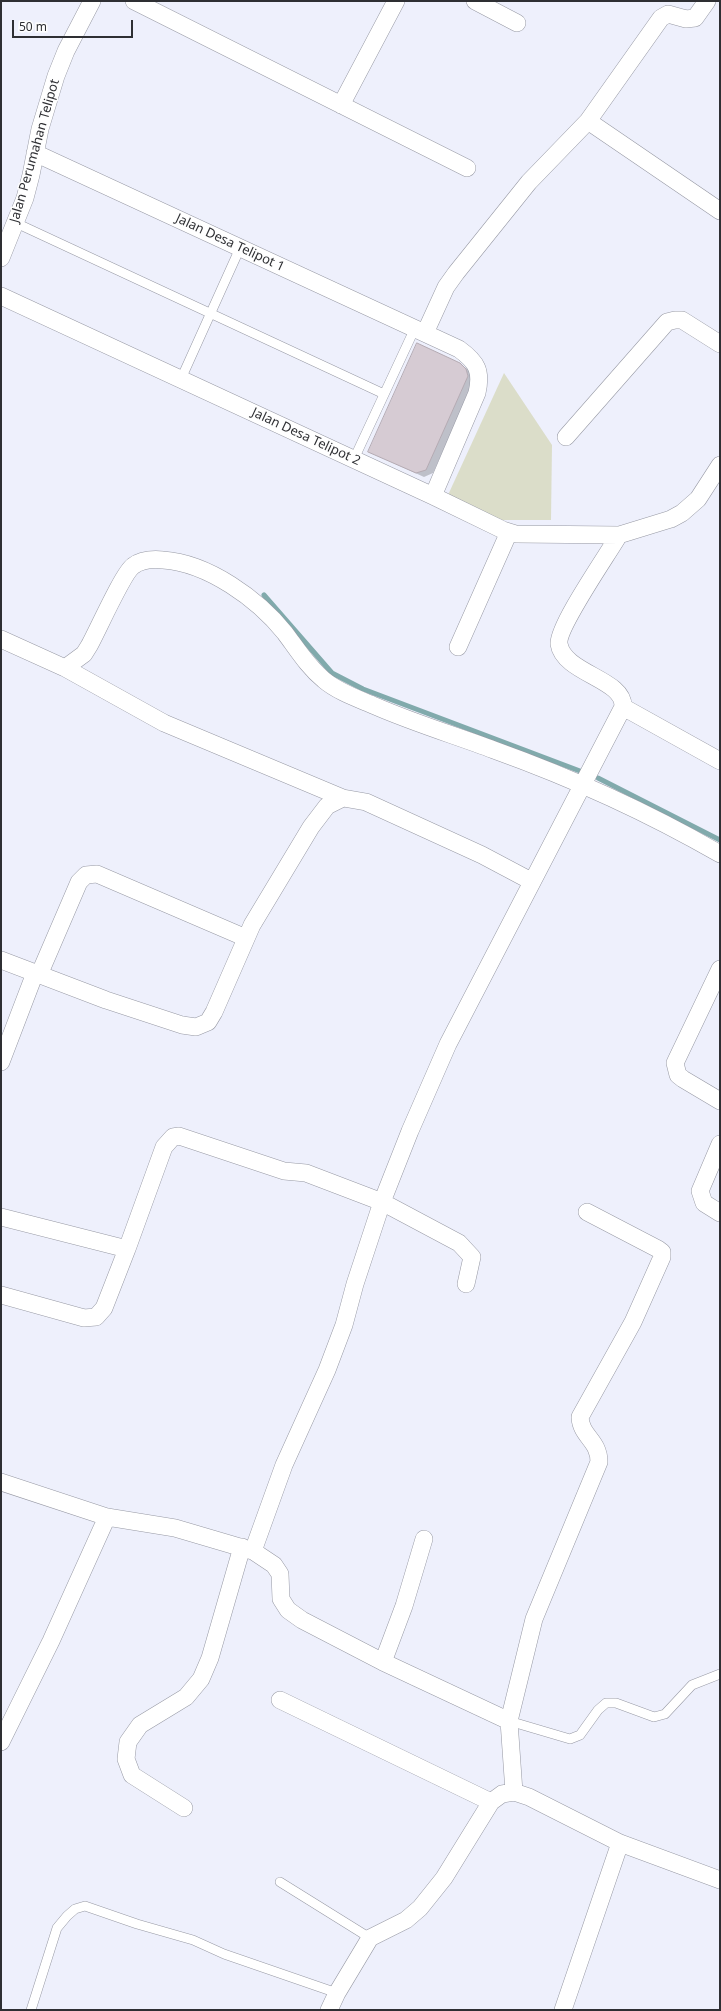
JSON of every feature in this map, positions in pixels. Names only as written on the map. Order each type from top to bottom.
[{"type":"street","name":"Jalan Perumahan Telipot","points":[[1,258],[16,223],[31,175],[40,129],[56,76],[66,51],[92,1]]},
{"type":"street","points":[[134,1],[466,168]]},
{"type":"street","points":[[341,105],[396,1]]},
{"type":"street","points":[[475,1],[517,23]]},
{"type":"street","points":[[420,331],[456,273],[529,182],[588,122],[661,18],[668,14],[686,19],[695,18],[707,1]]},
{"type":"street","points":[[588,122],[720,211]]},
{"type":"street","name":"Jalan Desa Telipot 1","points":[[35,153],[459,349],[470,357],[477,367],[480,380],[477,393],[433,496]]},
{"type":"street","name":"Jalan Desa Telipot 2","points":[[1,296],[181,378],[510,532],[522,534],[619,535],[671,519],[682,514],[698,499],[720,465]]},
{"type":"street","points":[[566,437],[667,322],[682,320],[720,344]]},
{"type":"street","points":[[458,647],[510,532]]},
{"type":"street","points":[[184,1808],[132,1775],[126,1758],[128,1742],[140,1725],[186,1697],[201,1679],[210,1658],[248,1549],[327,1370],[344,1325],[355,1284],[382,1202],[410,1131],[448,1044],[531,881],[584,786],[623,707],[623,702],[618,692],[568,661],[562,652],[559,643],[565,624],[619,535]]},
{"type":"street","points":[[65,668],[84,654],[124,577],[132,566],[144,561],[163,560],[187,565],[212,575],[237,589],[262,608],[324,680],[358,699],[406,719],[527,762],[584,786],[698,841],[720,854]]},
{"type":"street","points":[[1,639],[65,668],[164,723],[343,798],[366,802],[482,855],[531,881]]},
{"type":"street","points":[[623,707],[720,761]]},
{"type":"street","points":[[1,960],[106,1000],[182,1025],[196,1027],[208,1022],[214,1012],[252,925],[311,827],[327,806],[343,798]]},
{"type":"street","points":[[1,1062],[37,974],[79,882],[86,875],[97,874],[246,938]]},
{"type":"street","points":[[720,969],[675,1063],[678,1075],[720,1101]]},
{"type":"street","points":[[1,1295],[84,1318],[96,1317],[104,1308],[164,1147],[173,1137],[179,1136],[284,1171],[306,1173],[382,1202],[459,1243],[472,1257],[466,1284]]},
{"type":"street","points":[[720,1144],[700,1191],[704,1203],[720,1213]]},
{"type":"street","points":[[514,1792],[509,1721],[534,1619],[599,1462],[599,1452],[581,1426],[580,1417],[632,1322],[662,1257],[662,1252],[658,1249],[587,1212]]},
{"type":"street","points":[[1,1217],[127,1249]]},
{"type":"street","points":[[1,1482],[107,1517],[174,1528],[248,1549],[274,1565],[280,1574],[281,1599],[288,1610],[302,1620],[384,1662],[509,1721]]},
{"type":"street","points":[[1,1742],[51,1640],[107,1517]]},
{"type":"street","points":[[384,1662],[404,1606],[424,1539]]},
{"type":"street","points":[[280,1700],[491,1802]]},
{"type":"street","points":[[330,2010],[337,1993],[370,1938],[406,1920],[420,1908],[444,1878],[491,1802],[502,1794],[514,1792],[530,1797],[620,1843],[720,1880]]},
{"type":"street","points":[[563,2010],[620,1843]]},
{"type":"lane","points":[[16,223],[384,394]]},
{"type":"lane","points":[[181,378],[240,248]]},
{"type":"lane","points":[[354,459],[384,394],[420,331]]},
{"type":"lane","points":[[509,1721],[570,1739],[580,1735],[598,1710],[606,1703],[616,1703],[654,1717],[665,1714],[692,1685],[720,1674]]},
{"type":"lane","points":[[280,1882],[370,1938]]},
{"type":"lane","points":[[31,2010],[57,1928],[75,1909],[85,1906],[137,1924],[193,1940],[224,1954],[337,1993]]},
{"type":"green space","points":[[504,373],[552,445],[551,520],[501,520],[448,495]]},
{"type":"building","points":[[417,343],[460,363],[466,369],[468,376],[426,470],[416,473],[368,452]]},
{"type":"waterway","points":[[264,595],[332,673],[363,689],[580,771]]},
{"type":"waterway","points":[[598,778],[720,840]]}]
